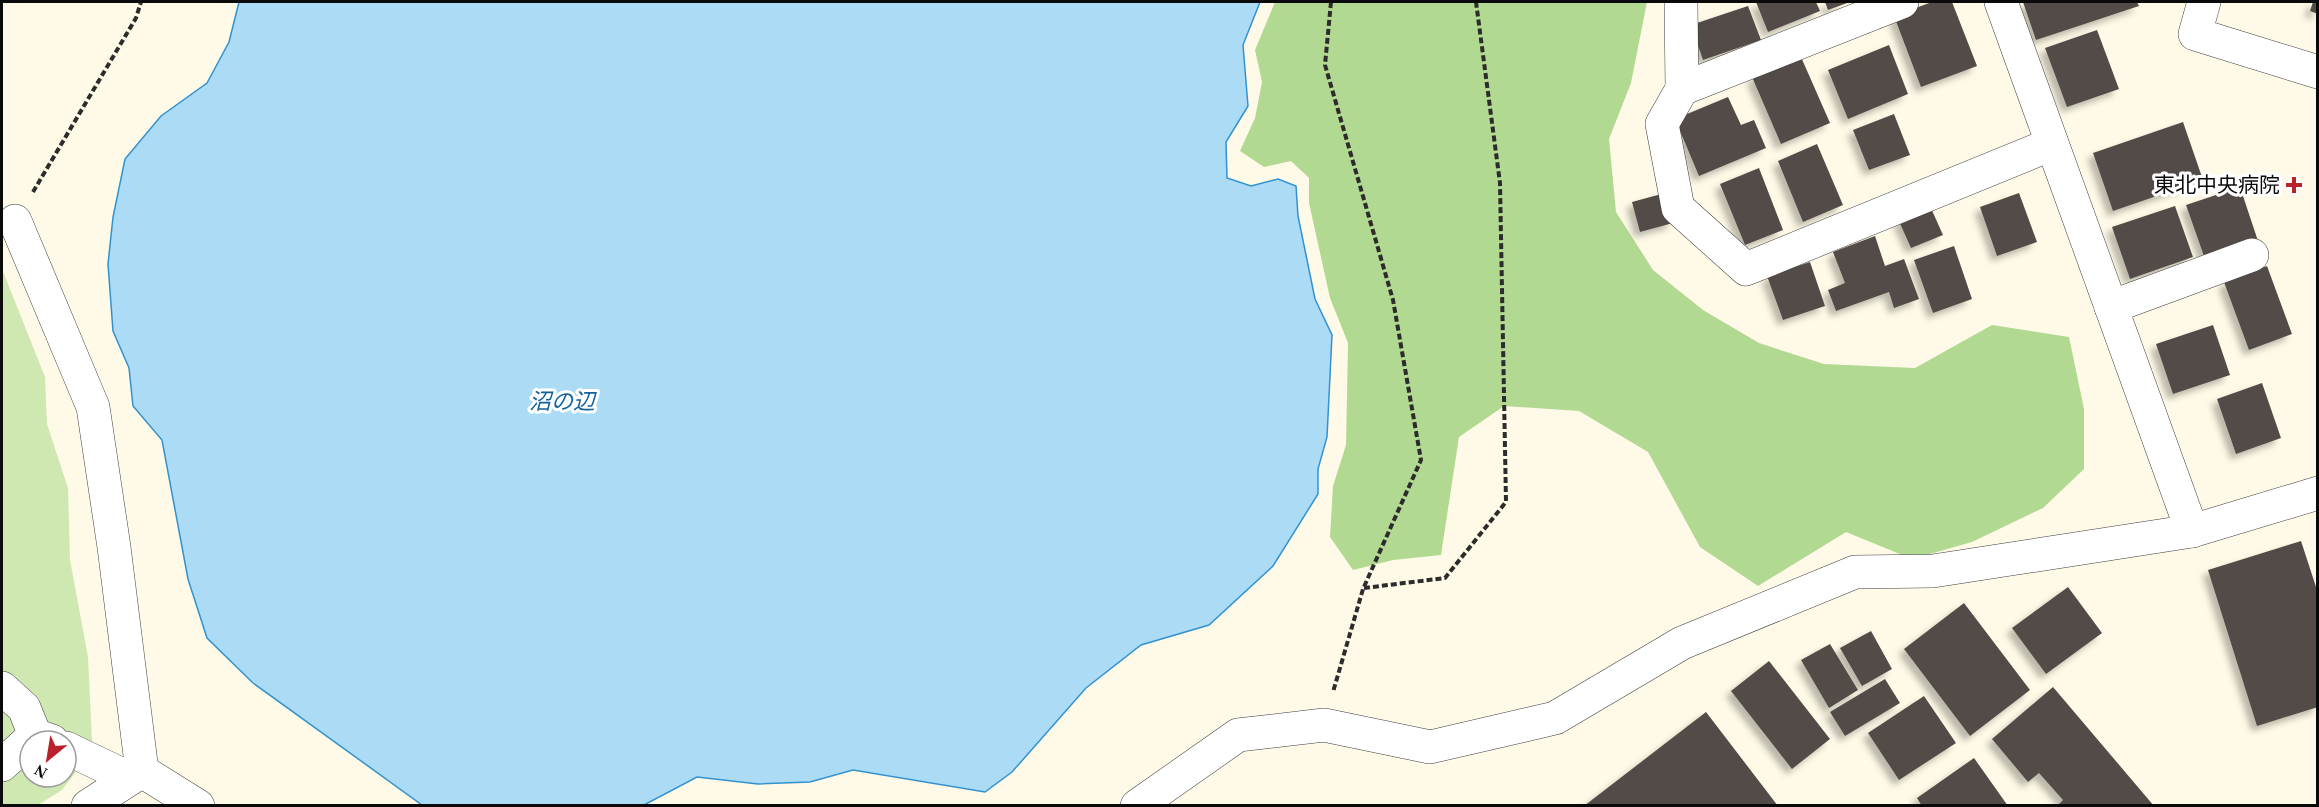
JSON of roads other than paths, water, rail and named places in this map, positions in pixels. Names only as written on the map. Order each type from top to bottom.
[{"type":"street","points":[[1681,2],[1682,89],[1662,124],[1678,208],[1746,269],[2052,144]]},
{"type":"street","points":[[1682,89],[1902,2]]},
{"type":"street","points":[[2001,2],[2192,531]]},
{"type":"street","points":[[2204,2],[2195,34],[2318,72]]},
{"type":"street","points":[[15,221],[93,406],[114,547],[135,774]]},
{"type":"street","points":[[2111,307],[2252,255]]},
{"type":"street","points":[[1137,806],[1238,735],[1324,725],[1430,747],[1555,718],[1682,643],[1855,572],[1933,571],[2192,531],[2318,493]]},
{"type":"street","points":[[2,688],[24,708],[37,729]]},
{"type":"street","points":[[78,753],[135,774],[198,806]]},
{"type":"street","points":[[2,765],[18,754]]},
{"type":"street","points":[[88,806],[135,774]]},
{"type":"water","name":"沼の辺","points":[[239,2],[1260,2],[1243,45],[1248,106],[1226,142],[1227,178],[1251,186],[1278,179],[1296,186],[1298,216],[1315,299],[1332,335],[1327,437],[1318,469],[1318,494],[1273,566],[1209,625],[1141,645],[1086,688],[1012,772],[985,792],[853,770],[810,782],[758,784],[697,777],[644,805],[422,805],[253,683],[207,638],[188,579],[162,440],[133,406],[129,368],[113,331],[108,264],[113,217],[125,159],[161,116],[207,83],[229,42]]},
{"type":"place","name":"東北中央病院","points":[[2294,185]]}]
